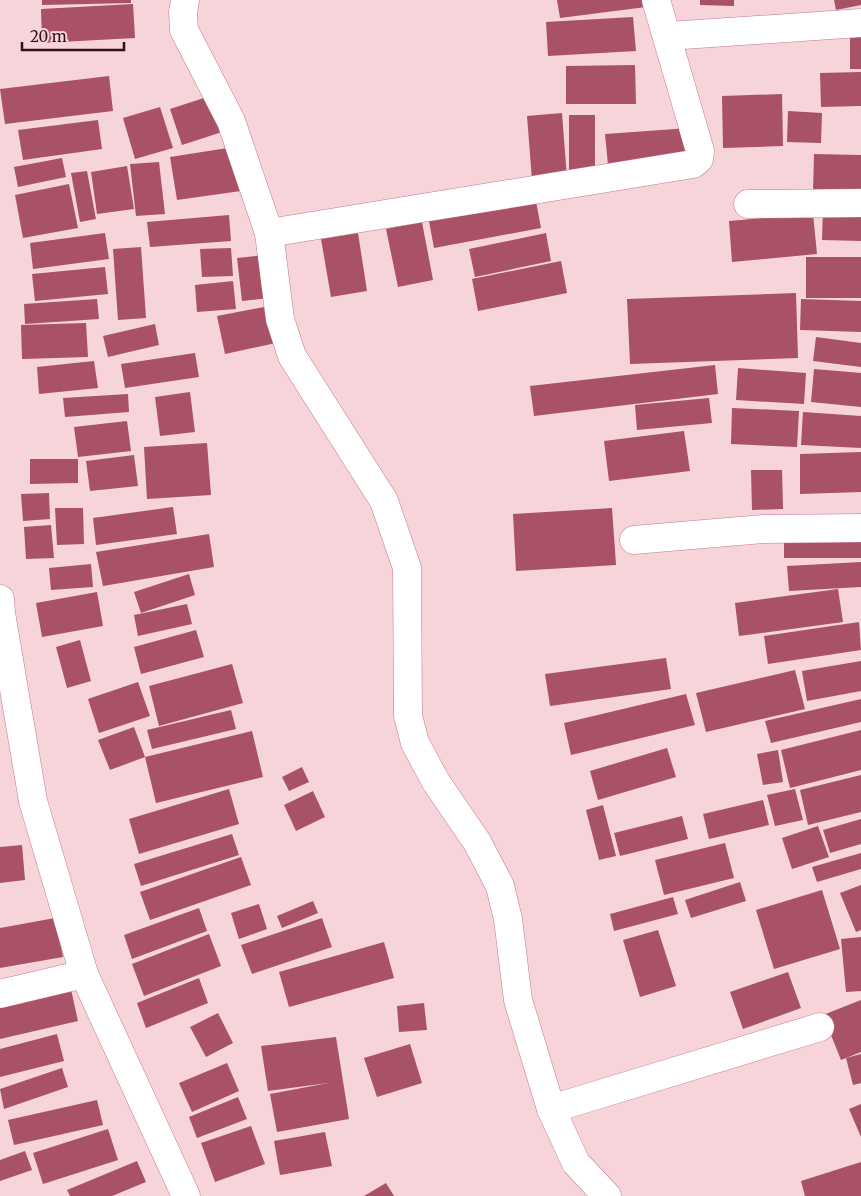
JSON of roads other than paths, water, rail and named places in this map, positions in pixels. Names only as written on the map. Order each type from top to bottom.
[{"type":"street","points":[[185,0],[183,13],[184,30],[231,121],[279,232],[280,319],[292,356],[384,501],[407,568],[408,716],[415,743],[436,782],[477,842],[500,886],[508,919],[518,1000],[551,1109],[576,1163],[607,1196]]},
{"type":"street","points":[[279,232],[693,164],[699,159],[700,151],[656,0]]},
{"type":"street","points":[[668,36],[861,23]]},
{"type":"street","points":[[748,204],[861,203]]},
{"type":"street","points":[[634,540],[763,529],[861,528]]},
{"type":"street","points":[[0,598],[33,801],[84,974],[186,1196]]},
{"type":"street","points":[[0,994],[84,974]]},
{"type":"street","points":[[551,1109],[820,1027]]}]
